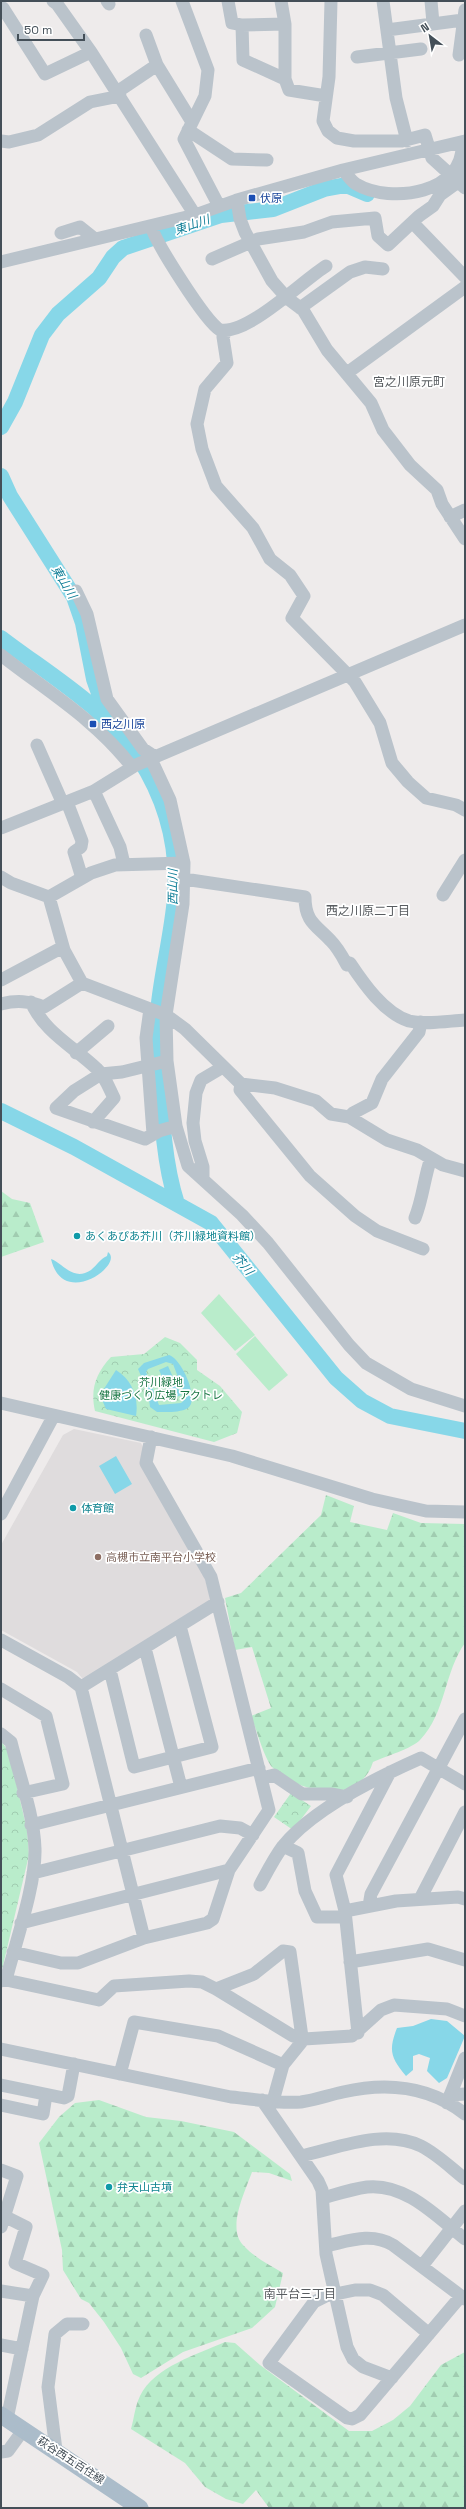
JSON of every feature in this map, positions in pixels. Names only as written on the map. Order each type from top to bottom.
[{"type":"main road","name":"萩谷西五百住線","points":[[4,2417],[56,2450],[140,2508]]},
{"type":"street","points":[[53,1],[58,4],[91,52],[195,215]]},
{"type":"street","points":[[182,1],[208,70],[205,96],[184,139],[219,206]]},
{"type":"street","points":[[228,1],[232,23],[242,25],[285,24]]},
{"type":"street","points":[[281,1],[285,24],[285,79],[289,90],[326,96]]},
{"type":"street","points":[[331,1],[329,78],[323,121],[328,131],[337,138],[354,141],[407,141],[425,136],[431,149],[432,158],[458,179]]},
{"type":"street","points":[[382,1],[398,111],[407,141]]},
{"type":"street","points":[[431,1],[433,22]]},
{"type":"street","points":[[1,9],[3,8],[45,74],[91,52]]},
{"type":"street","points":[[387,30],[464,15],[459,55]]},
{"type":"street","points":[[242,25],[243,60],[285,79]]},
{"type":"street","points":[[146,35],[157,65],[190,126],[232,159],[267,160]]},
{"type":"street","points":[[357,57],[421,49]]},
{"type":"street","points":[[1,140],[9,142],[38,135],[90,102],[118,94],[157,65]]},
{"type":"street","points":[[1,262],[95,239],[153,234],[219,206],[238,208],[344,170],[463,141],[458,179],[440,195],[433,206],[388,245],[378,236],[376,218],[332,222],[304,232],[263,238],[250,242],[242,248],[212,259]]},
{"type":"street","points":[[344,170],[355,184],[395,194],[430,189],[458,179]]},
{"type":"street","points":[[238,208],[250,242],[272,281],[287,298],[300,308],[315,326],[327,350],[371,403],[383,430],[410,465],[437,490],[450,517],[465,539]]},
{"type":"street","points":[[413,222],[465,277]]},
{"type":"street","points":[[61,233],[80,227],[95,239]]},
{"type":"street","points":[[153,234],[212,322],[220,330],[226,331],[241,326],[287,298],[326,266]]},
{"type":"street","points":[[300,308],[350,272],[365,267],[383,269]]},
{"type":"street","points":[[347,373],[465,287]]},
{"type":"street","points":[[226,331],[223,337],[227,363],[205,389],[198,424],[202,449],[216,486],[253,528],[270,559],[290,575],[304,596],[292,618],[348,674],[380,723],[392,763],[419,794],[426,798],[456,805],[465,810]]},
{"type":"street","points":[[450,517],[465,510]]},
{"type":"street","points":[[76,591],[87,614],[107,699],[143,749],[153,758],[170,800],[178,864],[184,879],[183,904],[165,1015],[167,1061],[174,1127],[188,1166],[242,1215],[268,1243],[349,1345],[366,1363],[411,1390],[465,1406]]},
{"type":"street","points":[[1,828],[94,791],[134,766],[465,625]]},
{"type":"street","points":[[1,655],[73,707],[106,736],[134,766]]},
{"type":"street","points":[[37,745],[82,841],[81,847],[74,852],[82,878]]},
{"type":"street","points":[[94,791],[120,847],[124,864]]},
{"type":"street","points":[[443,895],[465,860]]},
{"type":"street","points":[[49,897],[101,869],[124,864],[178,864]]},
{"type":"street","points":[[1,877],[11,883],[49,897]]},
{"type":"street","points":[[184,879],[304,897],[306,914],[308,918],[332,941],[347,965],[350,963],[366,986],[391,1011],[410,1021],[465,1020]]},
{"type":"street","points":[[49,897],[64,948],[82,983],[165,1015],[185,1029],[241,1084],[275,1088],[316,1100],[336,1116],[349,1117],[382,1138],[417,1150],[443,1165],[465,1171]]},
{"type":"street","points":[[1,980],[64,948]]},
{"type":"street","points":[[1,1004],[16,1000],[31,1002],[44,1007],[82,983]]},
{"type":"street","points":[[31,1002],[38,1018],[101,1074],[114,1098],[93,1122]]},
{"type":"street","points":[[150,1009],[146,1038],[156,1132]]},
{"type":"street","points":[[349,1117],[353,1112],[372,1103],[382,1079],[419,1032],[421,1022]]},
{"type":"street","points":[[76,1053],[108,1026]]},
{"type":"street","points":[[167,1061],[148,1064],[122,1072],[101,1074],[74,1091],[56,1108],[144,1140],[156,1132],[174,1127]]},
{"type":"street","points":[[202,1179],[203,1167],[195,1141],[193,1123],[196,1093],[201,1080],[223,1067]]},
{"type":"street","points":[[241,1084],[240,1090],[310,1176],[355,1216],[377,1231],[423,1249]]},
{"type":"street","points":[[415,1218],[421,1202],[423,1178],[431,1158]]},
{"type":"street","points":[[1,1403],[53,1417],[151,1437],[232,1456],[372,1499],[426,1511],[465,1512]]},
{"type":"street","points":[[1,1514],[53,1417]]},
{"type":"street","points":[[13,1952],[61,1963],[74,1964],[86,1961],[144,1938],[207,1923],[213,1919],[229,1870],[270,1810],[218,1602],[204,1562],[146,1463],[151,1437]]},
{"type":"street","points":[[81,1687],[218,1602]]},
{"type":"street","points":[[110,1670],[134,1767],[212,1747],[180,1626]]},
{"type":"street","points":[[1,1640],[68,1677],[81,1687],[144,1938]]},
{"type":"street","points":[[145,1648],[181,1788]]},
{"type":"street","points":[[1,1689],[46,1716],[63,1784],[23,1793]]},
{"type":"street","points":[[369,1906],[371,1894],[465,1719]]},
{"type":"street","points":[[1,1734],[11,1742],[31,1825],[35,1849],[33,1873],[21,1923],[4,1981],[99,2000],[114,1986],[189,1981],[202,1982],[293,2036],[303,2038],[345,2038],[358,2033],[381,2010],[394,2005],[447,2009],[465,2016]]},
{"type":"street","points":[[260,1885],[283,1846],[307,1822],[346,1797],[390,1772],[422,1758],[465,1784]]},
{"type":"street","points":[[358,2033],[345,1914],[336,1875],[390,1772]]},
{"type":"street","points":[[31,1825],[181,1788],[260,1773],[274,1775],[302,1794],[331,1794],[346,1797]]},
{"type":"street","points":[[420,1899],[465,1812]]},
{"type":"street","points":[[33,1873],[220,1826],[240,1828],[253,1835]]},
{"type":"street","points":[[283,1846],[298,1853],[305,1891],[317,1917],[345,1914],[369,1906],[420,1899],[458,1897],[465,1899]]},
{"type":"street","points":[[21,1923],[229,1870]]},
{"type":"street","points":[[350,1962],[428,1949],[465,1960]]},
{"type":"street","points":[[216,1990],[254,1974],[283,1951],[290,1952],[303,2038],[283,2065],[268,2101]]},
{"type":"street","points":[[120,2074],[134,2022],[218,2036],[283,2065]]},
{"type":"street","points":[[1,2049],[231,2097],[268,2101],[301,2102],[358,2089],[394,2086],[420,2091],[448,2099],[465,2114]]},
{"type":"street","points":[[448,2099],[465,2058]]},
{"type":"street","points":[[1,2085],[64,2098],[68,2096],[74,2064]]},
{"type":"street","points":[[448,2099],[465,2094]]},
{"type":"street","points":[[1,2105],[43,2114],[46,2095]]},
{"type":"street","points":[[268,2101],[318,2181],[322,2198],[326,2246],[334,2294],[351,2355],[363,2367],[392,2378]]},
{"type":"street","points":[[301,2156],[374,2140],[400,2140],[425,2149],[465,2179]]},
{"type":"street","points":[[1,2170],[16,2176],[3,2222],[26,2227],[15,2263],[43,2275],[33,2296],[22,2349],[4,2417]]},
{"type":"street","points":[[322,2198],[361,2188],[388,2188],[408,2195],[465,2239]]},
{"type":"street","points":[[422,2266],[465,2210]]},
{"type":"street","points":[[326,2246],[365,2238],[377,2238],[393,2244],[463,2298],[429,2334],[360,2415],[350,2419],[269,2363],[314,2302],[334,2294],[360,2289],[379,2292],[429,2334]]},
{"type":"street","points":[[1,2291],[33,2296]]},
{"type":"street","points":[[56,2450],[48,2387],[55,2334],[67,2324],[83,2324]]},
{"type":"street","points":[[1,2345],[22,2349]]},
{"type":"street","points":[[1,2452],[8,2451],[24,2429]]},
{"type":"shaded area","name":"高槻市立南平台小学校","points":[[74,1429],[141,1443],[202,1570],[212,1602],[87,1677],[82,1678],[77,1672],[1,1630],[1,1545],[63,1435]]},
{"type":"green space","points":[[1,1191],[12,1199],[30,1203],[44,1242],[1,1257]]},
{"type":"green space","points":[[219,1294],[255,1335],[235,1351],[201,1313]]},
{"type":"green space","points":[[255,1336],[288,1375],[269,1391],[236,1354]]},
{"type":"green space","name":"芥川緑地 健康づくり広場 アクトレ","points":[[165,1337],[180,1343],[197,1360],[197,1370],[220,1386],[242,1412],[237,1433],[214,1442],[95,1411],[93,1396],[94,1388],[101,1369],[111,1357],[144,1354]]},
{"type":"green space","points":[[326,1495],[354,1506],[350,1522],[387,1530],[393,1513],[421,1523],[465,1524],[465,1643],[458,1654],[435,1718],[429,1729],[420,1740],[405,1749],[373,1762],[366,1776],[355,1785],[342,1790],[327,1791],[312,1789],[297,1784],[283,1776],[269,1763],[251,1716],[271,1708],[252,1647],[235,1650],[225,1598],[241,1593],[321,1515]]},
{"type":"green space","points":[[1,1741],[9,1752],[27,1830],[29,1855],[1,1974]]},
{"type":"green space","points":[[291,1793],[311,1806],[293,1830],[274,1817]]},
{"type":"green space","points":[[99,2100],[146,2117],[181,2121],[234,2132],[290,2174],[292,2181],[269,2173],[252,2172],[237,2220],[239,2239],[244,2246],[257,2257],[283,2273],[275,2307],[252,2328],[183,2352],[141,2378],[133,2374],[121,2348],[104,2322],[89,2303],[81,2299],[63,2270],[62,2250],[39,2143],[59,2117],[75,2103]]},
{"type":"green space","points":[[225,2342],[235,2343],[260,2365],[349,2431],[372,2431],[393,2420],[410,2406],[441,2365],[465,2352],[465,2508],[269,2508],[256,2490],[243,2504],[226,2499],[205,2487],[185,2463],[131,2429],[138,2400],[155,2377],[166,2369],[190,2357]]},
{"type":"water","points":[[108,1252],[111,1258],[108,1265],[101,1273],[90,1279],[79,1282],[67,1281],[58,1274],[51,1259],[74,1273],[79,1274],[91,1270],[100,1260],[107,1256]]},
{"type":"water","points":[[169,1355],[179,1363],[188,1379],[192,1396],[191,1403],[188,1408],[185,1410],[157,1412],[150,1407],[148,1392],[138,1369],[144,1363]],"holes":[[[166,1362],[173,1364],[186,1398],[181,1403],[159,1405],[146,1372],[148,1369]]]},
{"type":"water","points":[[168,1366],[181,1395],[172,1399],[159,1370]]},
{"type":"water","points":[[116,1370],[122,1374],[133,1390],[137,1409],[136,1416],[106,1409],[100,1395]]},
{"type":"water","points":[[116,1456],[132,1484],[115,1494],[99,1466]]},
{"type":"water","points":[[431,2019],[447,2021],[465,2036],[447,2078],[439,2083],[427,2071],[430,2058],[419,2054],[413,2056],[413,2070],[406,2076],[392,2054],[392,2043],[397,2028],[413,2026]]},
{"type":"waterway","name":"東山川","points":[[1,427],[15,402],[42,335],[58,314],[99,278],[113,257],[123,248],[221,215],[273,209],[324,189],[346,185],[367,194]]},
{"type":"waterway","name":"東山川","points":[[1,476],[10,496],[74,597],[83,623],[94,679],[106,713]]},
{"type":"waterway","name":"西山川","points":[[1,638],[75,692],[93,707],[126,740],[139,758],[157,791],[169,825],[175,861],[176,879],[174,911],[159,1003],[158,1040],[164,1142],[169,1173],[177,1204]]},
{"type":"waterway","name":"芥川","points":[[1,1111],[74,1147],[211,1223],[336,1378],[362,1401],[390,1416],[465,1431]]},
{"type":"place","name":"伏原","points":[[252,198]]},
{"type":"place","name":"西之川原","points":[[93,724]]},
{"type":"place","name":"あくあぴあ芥川（芥川緑地資料館）","points":[[77,1236]]},
{"type":"place","name":"体育館","points":[[73,1508]]},
{"type":"place","name":"高槻市立南平台小学校","points":[[98,1557]]},
{"type":"place","name":"弁天山古墳","points":[[109,2187]]},
{"type":"district","name":"宮之川原元町","points":[[409,382]]},
{"type":"district","name":"西之川原二丁目","points":[[368,911]]},
{"type":"district","name":"南平台三丁目","points":[[300,2294]]}]
